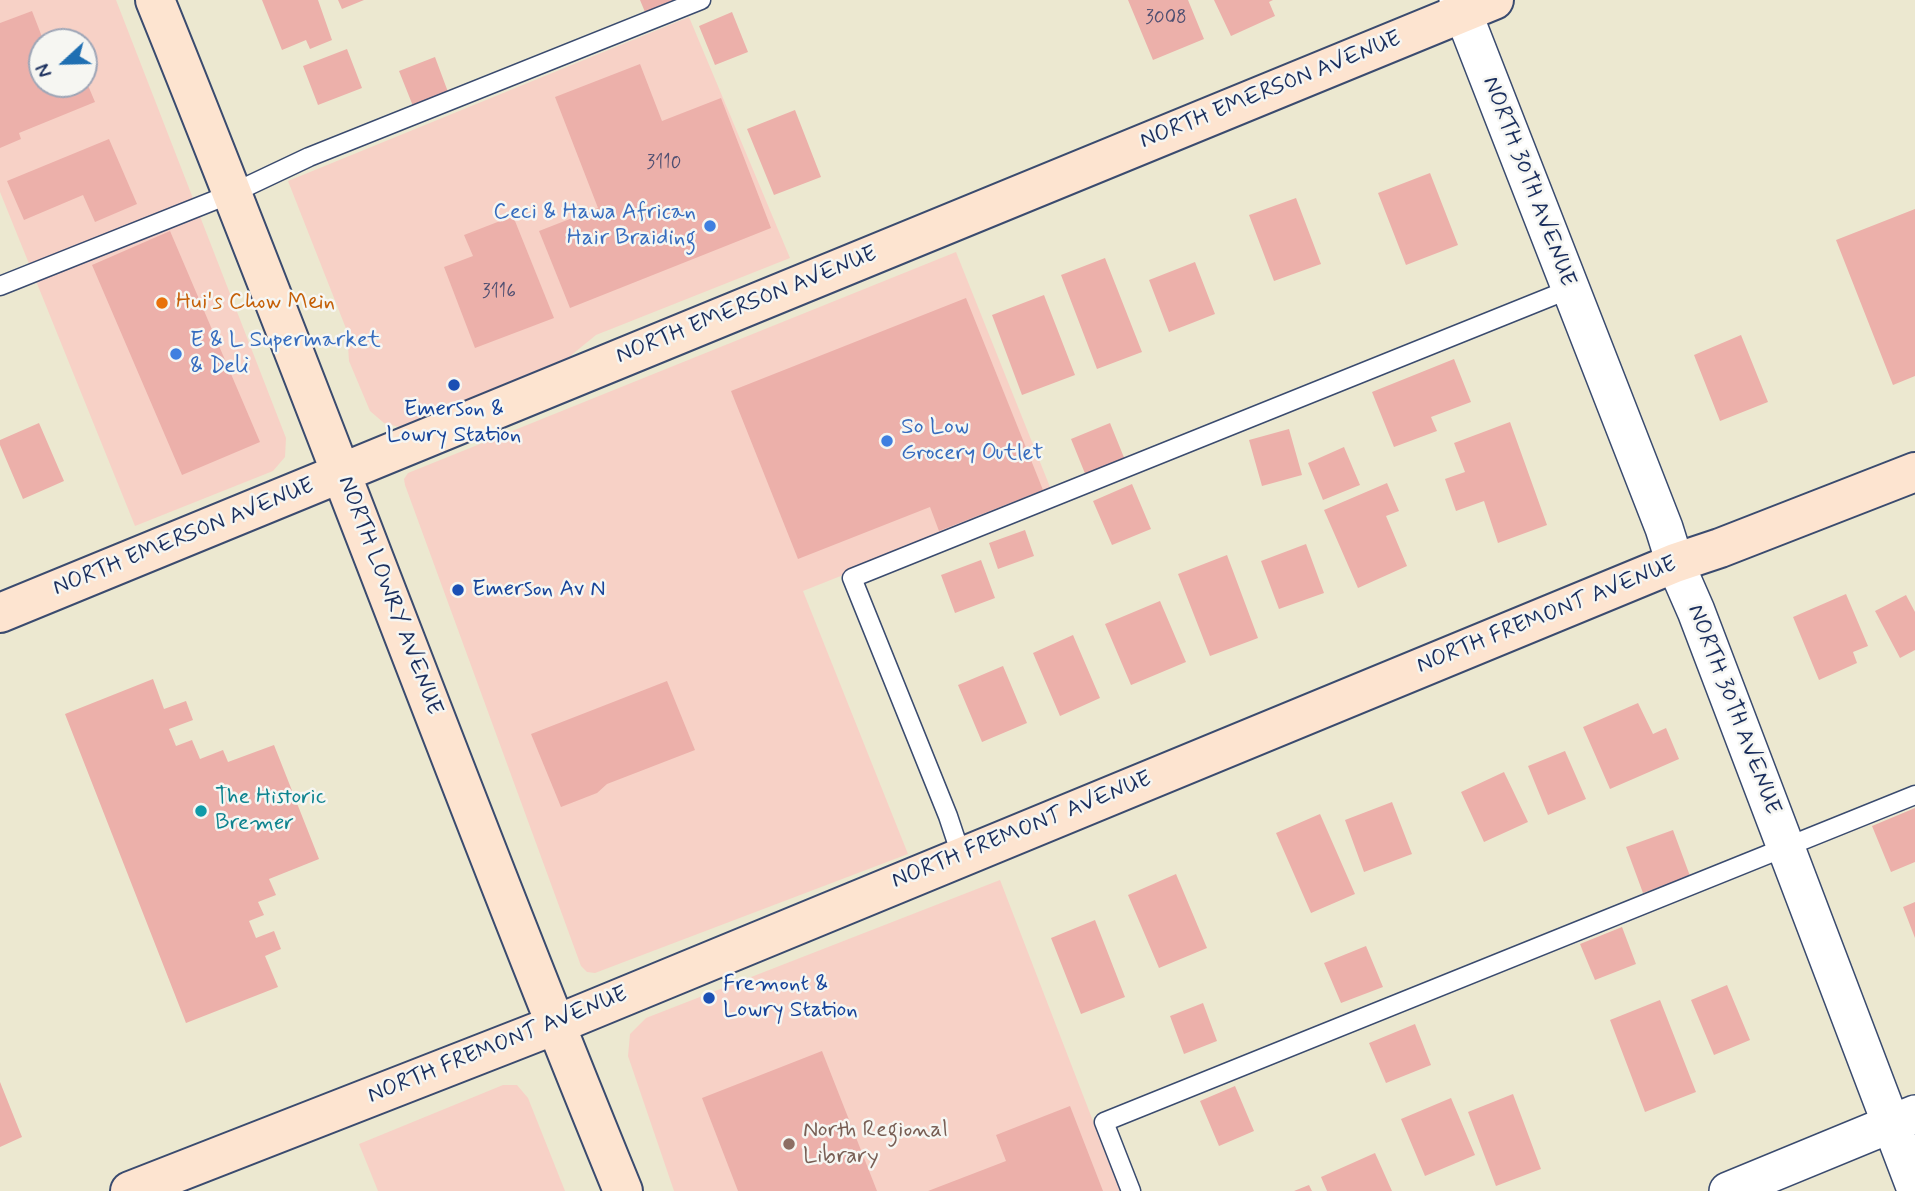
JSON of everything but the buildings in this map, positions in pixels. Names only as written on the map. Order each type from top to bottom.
[{"type":"street","name":"NORTH LOWRY AVENUE","points":[[155,0],[233,192],[555,1025],[623,1191]]},
{"type":"street","name":"NORTH 30TH AVENUE","points":[[1471,4],[1570,289],[1785,848],[1903,1119],[1915,1187]]},
{"type":"street","name":"NORTH EMERSON AVENUE","points":[[0,613],[342,474],[1471,4]]},
{"type":"street","name":"NORTH FREMONT AVENUE","points":[[130,1191],[555,1025],[961,855],[1675,563],[1915,472]]},
{"type":"street","points":[[1728,1191],[1903,1119]]},
{"type":"lane","points":[[0,286],[233,192],[309,157],[701,0]]},
{"type":"lane","points":[[961,855],[948,816],[852,578],[1570,289]]},
{"type":"lane","points":[[1131,1191],[1104,1122],[1915,795]]},
{"type":"shaded area","points":[[0,0],[116,0],[286,438],[285,457],[273,471],[135,526],[0,192]]},
{"type":"shaded area","points":[[689,17],[790,258],[596,335],[558,366],[424,417],[411,425],[399,427],[384,423],[370,411],[349,361],[347,331],[288,181]]},
{"type":"shaded area","points":[[956,252],[1052,492],[803,591],[908,854],[595,973],[587,972],[581,966],[404,479],[408,473]]},
{"type":"shaded area","points":[[1000,880],[1120,1191],[674,1191],[628,1056],[630,1034],[646,1018]]},
{"type":"shaded area","points":[[503,1085],[517,1085],[528,1098],[565,1191],[378,1191],[359,1144]]},
{"type":"place","name":"Ceci & Hawa African Hair Braiding","points":[[710,226]]},
{"type":"place","name":"Hui's Chow Mein","points":[[162,303]]},
{"type":"place","name":"E & L Supermarket & Deli","points":[[176,354]]},
{"type":"place","name":"Emerson & Lowry Station","points":[[454,385]]},
{"type":"place","name":"So Low Grocery Outlet","points":[[887,441]]},
{"type":"place","name":"Emerson Av N","points":[[458,590]]},
{"type":"place","name":"The Historic Bremer","points":[[201,811]]},
{"type":"place","name":"Fremont & Lowry Station","points":[[709,998]]},
{"type":"place","name":"North Regional Library","points":[[789,1144]]}]
